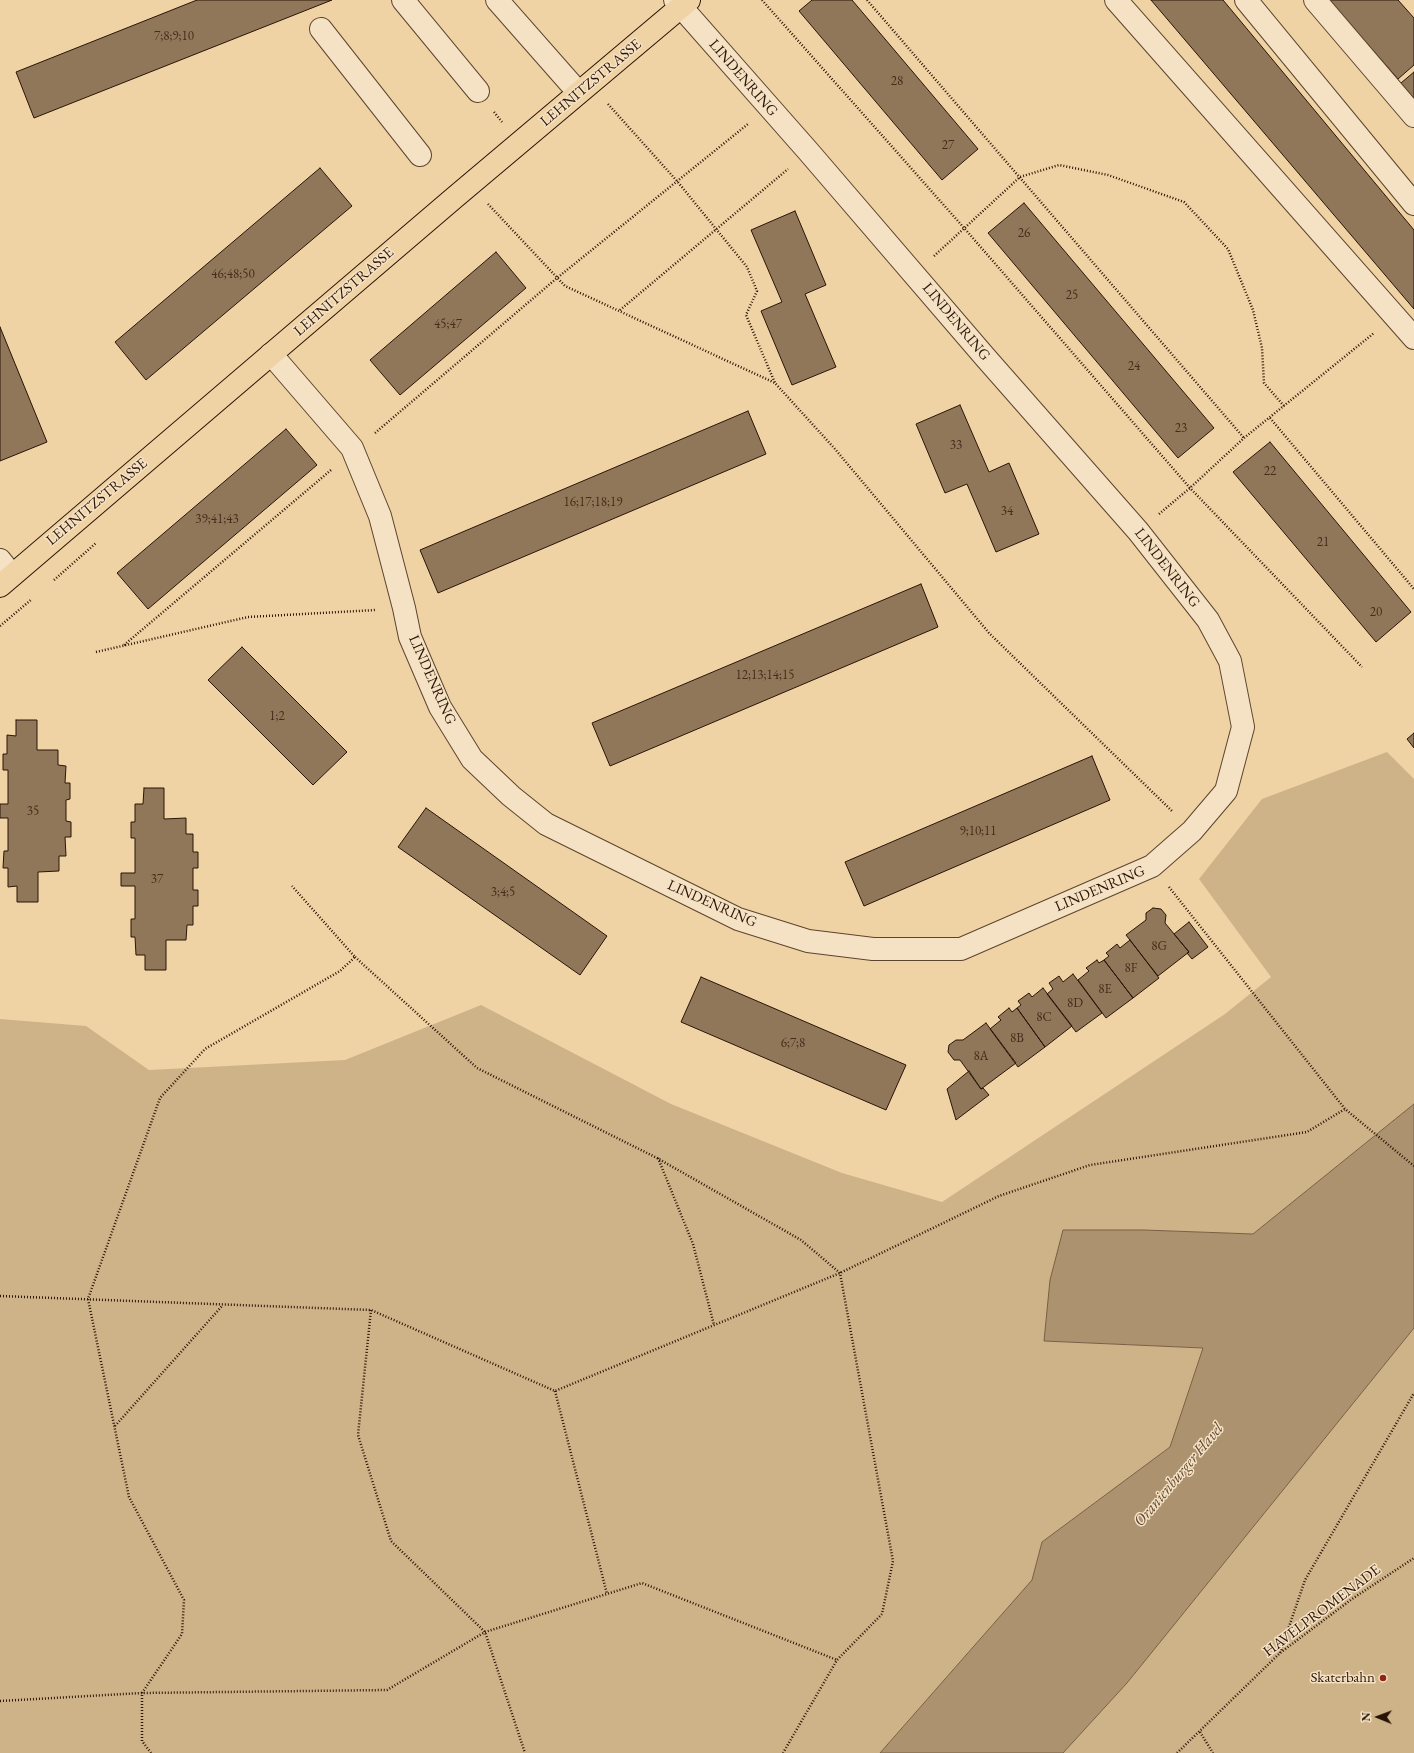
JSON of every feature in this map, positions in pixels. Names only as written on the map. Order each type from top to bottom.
[{"type":"main road","name":"LEHNITZSTRASSE","points":[[4,574],[271,354],[681,2]]},
{"type":"street","points":[[404,0],[478,91]]},
{"type":"street","points":[[498,0],[578,92]]},
{"type":"street","points":[[1116,0],[1414,338]]},
{"type":"street","points":[[1246,0],[1414,204]]},
{"type":"street","points":[[1315,0],[1414,116]]},
{"type":"street","name":"LINDENRING","points":[[271,354],[352,448],[380,516],[410,637],[440,707],[472,759],[511,796],[546,824],[738,919],[808,941],[873,949],[961,949],[1152,866],[1192,831],[1226,791],[1243,727],[1230,661],[1211,626],[1138,531],[769,108],[681,2]]},
{"type":"street","points":[[321,29],[420,155]]},
{"type":"path","points":[[762,0],[965,228],[1190,488],[1362,667]]},
{"type":"path","points":[[867,0],[1244,438]]},
{"type":"path","points":[[478,91],[518,143]]},
{"type":"path","points":[[605,100],[677,181],[747,267],[757,291],[746,315],[775,383],[835,449],[989,633],[1192,831]]},
{"type":"path","points":[[557,278],[769,108]]},
{"type":"path","points":[[620,310],[717,230],[808,151]]},
{"type":"path","points":[[915,274],[1020,177],[1059,165],[1108,175],[1184,202],[1228,249],[1253,310],[1262,348],[1264,383],[1284,406]]},
{"type":"path","points":[[470,184],[565,286],[620,310],[775,383]]},
{"type":"path","points":[[1138,531],[1190,488],[1244,438],[1395,317]]},
{"type":"path","points":[[1270,418],[1414,589]]},
{"type":"path","points":[[0,626],[32,599]]},
{"type":"path","points":[[96,652],[248,617],[404,608]]},
{"type":"path","points":[[1152,866],[1345,1109],[1414,1166]]},
{"type":"path","points":[[292,886],[355,958],[477,1068],[658,1158],[801,1240],[840,1273],[893,1561],[882,1614],[837,1660],[783,1753]]},
{"type":"path","points":[[151,1753],[142,1741],[142,1693],[182,1634],[184,1600],[129,1497],[88,1299],[160,1098],[205,1049],[340,971],[355,958]]},
{"type":"path","points":[[0,1296],[223,1306],[371,1310],[556,1391],[840,1273],[999,1196],[1090,1165],[1307,1132],[1345,1109]]},
{"type":"path","points":[[658,1158],[693,1244],[714,1325]]},
{"type":"path","points":[[115,1426],[223,1306]]},
{"type":"path","points":[[371,1310],[358,1435],[391,1542],[485,1632],[525,1753]]},
{"type":"path","points":[[556,1391],[607,1594]]},
{"type":"path","points":[[1280,1653],[1305,1580],[1414,1393]]},
{"type":"path","name":"HAVELPROMENADE","points":[[1177,1753],[1280,1653],[1352,1599],[1414,1558]]},
{"type":"path","points":[[0,1701],[142,1693],[386,1690],[485,1632],[642,1583],[837,1660]]},
{"type":"path","points":[[1200,1732],[1213,1753]]},
{"type":"shaded area","points":[[1387,752],[1414,779],[1414,1104],[1253,1234],[1144,1230],[1044,1341],[1203,1348],[1170,1447],[1042,1542],[1032,1580],[880,1753],[0,1753],[0,1019],[86,1026],[149,1070],[345,1060],[481,1005],[671,1104],[842,1173],[942,1202],[1225,1014],[1271,977],[1199,879],[1262,799]]},
{"type":"shaded area","points":[[1414,1328],[1414,1753],[1063,1753],[1127,1683]]},
{"type":"water","name":"Oranienburger Havel","points":[[1414,1104],[1414,1328],[1127,1683],[1063,1753],[880,1753],[1032,1580],[1042,1542],[1170,1447],[1203,1348],[1044,1341],[1050,1280],[1063,1230],[1144,1230],[1253,1234]]},
{"type":"building","points":[[197,0],[332,0],[34,118],[16,72]]},
{"type":"building","points":[[812,0],[852,0],[978,149],[942,180],[799,11]]},
{"type":"building","points":[[1151,0],[1223,0],[1414,230],[1414,309]]},
{"type":"building","points":[[1329,0],[1398,0],[1414,18],[1414,65],[1398,79]]},
{"type":"building","points":[[1414,72],[1414,99],[1401,83]]},
{"type":"building","points":[[320,168],[352,206],[146,380],[115,342]]},
{"type":"building","points":[[1024,203],[1214,428],[1178,458],[988,233]]},
{"type":"building","points":[[795,211],[826,285],[805,294],[836,367],[792,385],[761,311],[782,302],[751,230]]},
{"type":"building","points":[[496,252],[526,288],[400,395],[370,360]]},
{"type":"building","points":[[0,327],[47,442],[0,461]]},
{"type":"building","points":[[960,405],[989,472],[1009,463],[1039,534],[996,552],[967,484],[945,493],[916,424]]},
{"type":"building","points":[[748,411],[766,454],[438,593],[420,550]]},
{"type":"building","points":[[286,429],[317,465],[148,609],[117,573]]},
{"type":"building","points":[[1270,442],[1411,612],[1376,642],[1233,472]]},
{"type":"building","points":[[921,584],[938,627],[610,766],[592,723]]},
{"type":"building","points":[[242,647],[347,752],[313,785],[208,680]]},
{"type":"building","points":[[16,720],[37,720],[37,750],[58,750],[58,765],[66,766],[65,783],[70,783],[70,799],[66,800],[66,821],[71,822],[71,837],[65,837],[66,856],[59,856],[59,871],[38,872],[38,902],[17,902],[17,886],[8,887],[8,868],[3,868],[4,851],[8,851],[8,818],[0,818],[0,804],[8,804],[8,770],[3,770],[3,754],[7,754],[7,735],[16,736]]},
{"type":"building","points":[[1414,733],[1414,748],[1407,739]]},
{"type":"building","points":[[1092,756],[1110,800],[864,906],[845,862]]},
{"type":"building","points":[[144,788],[164,788],[164,819],[186,818],[186,834],[193,834],[193,852],[198,852],[198,868],[193,868],[193,890],[198,890],[198,906],[193,906],[193,925],[187,925],[186,940],[166,940],[166,970],[145,970],[145,955],[136,955],[135,937],[131,937],[131,919],[135,919],[135,886],[121,886],[121,873],[135,873],[135,838],[131,838],[131,822],[135,822],[135,804],[143,804]]},
{"type":"building","points":[[426,808],[607,936],[580,975],[398,847]]},
{"type":"building","points":[[1153,908],[1161,909],[1166,915],[1165,923],[1189,952],[1158,976],[1126,935],[1146,920],[1146,913]]},
{"type":"building","points":[[1189,922],[1208,947],[1192,959],[1187,953],[1189,952],[1174,934]]},
{"type":"building","points":[[1130,940],[1159,978],[1133,998],[1104,960],[1109,956],[1106,953],[1117,944],[1120,948]]},
{"type":"building","points":[[1097,960],[1099,963],[1104,960],[1133,998],[1106,1018],[1078,980],[1089,971],[1086,968]]},
{"type":"building","points":[[1073,974],[1102,1013],[1076,1032],[1047,994],[1053,989],[1049,983],[1059,976],[1063,982]]},
{"type":"building","points":[[701,977],[906,1065],[886,1110],[681,1022]]},
{"type":"building","points":[[1043,988],[1072,1026],[1045,1047],[1017,1008],[1021,1005],[1018,1001],[1029,993],[1032,997]]},
{"type":"building","points":[[1009,1008],[1012,1012],[1017,1008],[1045,1047],[1018,1067],[990,1029],[1001,1020],[998,1017]]},
{"type":"building","points":[[986,1023],[1016,1063],[981,1089],[960,1060],[954,1060],[948,1052],[949,1045],[956,1040],[963,1040]]},
{"type":"building","points":[[969,1071],[981,1089],[983,1088],[989,1095],[956,1120],[947,1089]]},
{"type":"place","name":"Skaterbahn","points":[[1383,1678]]}]
